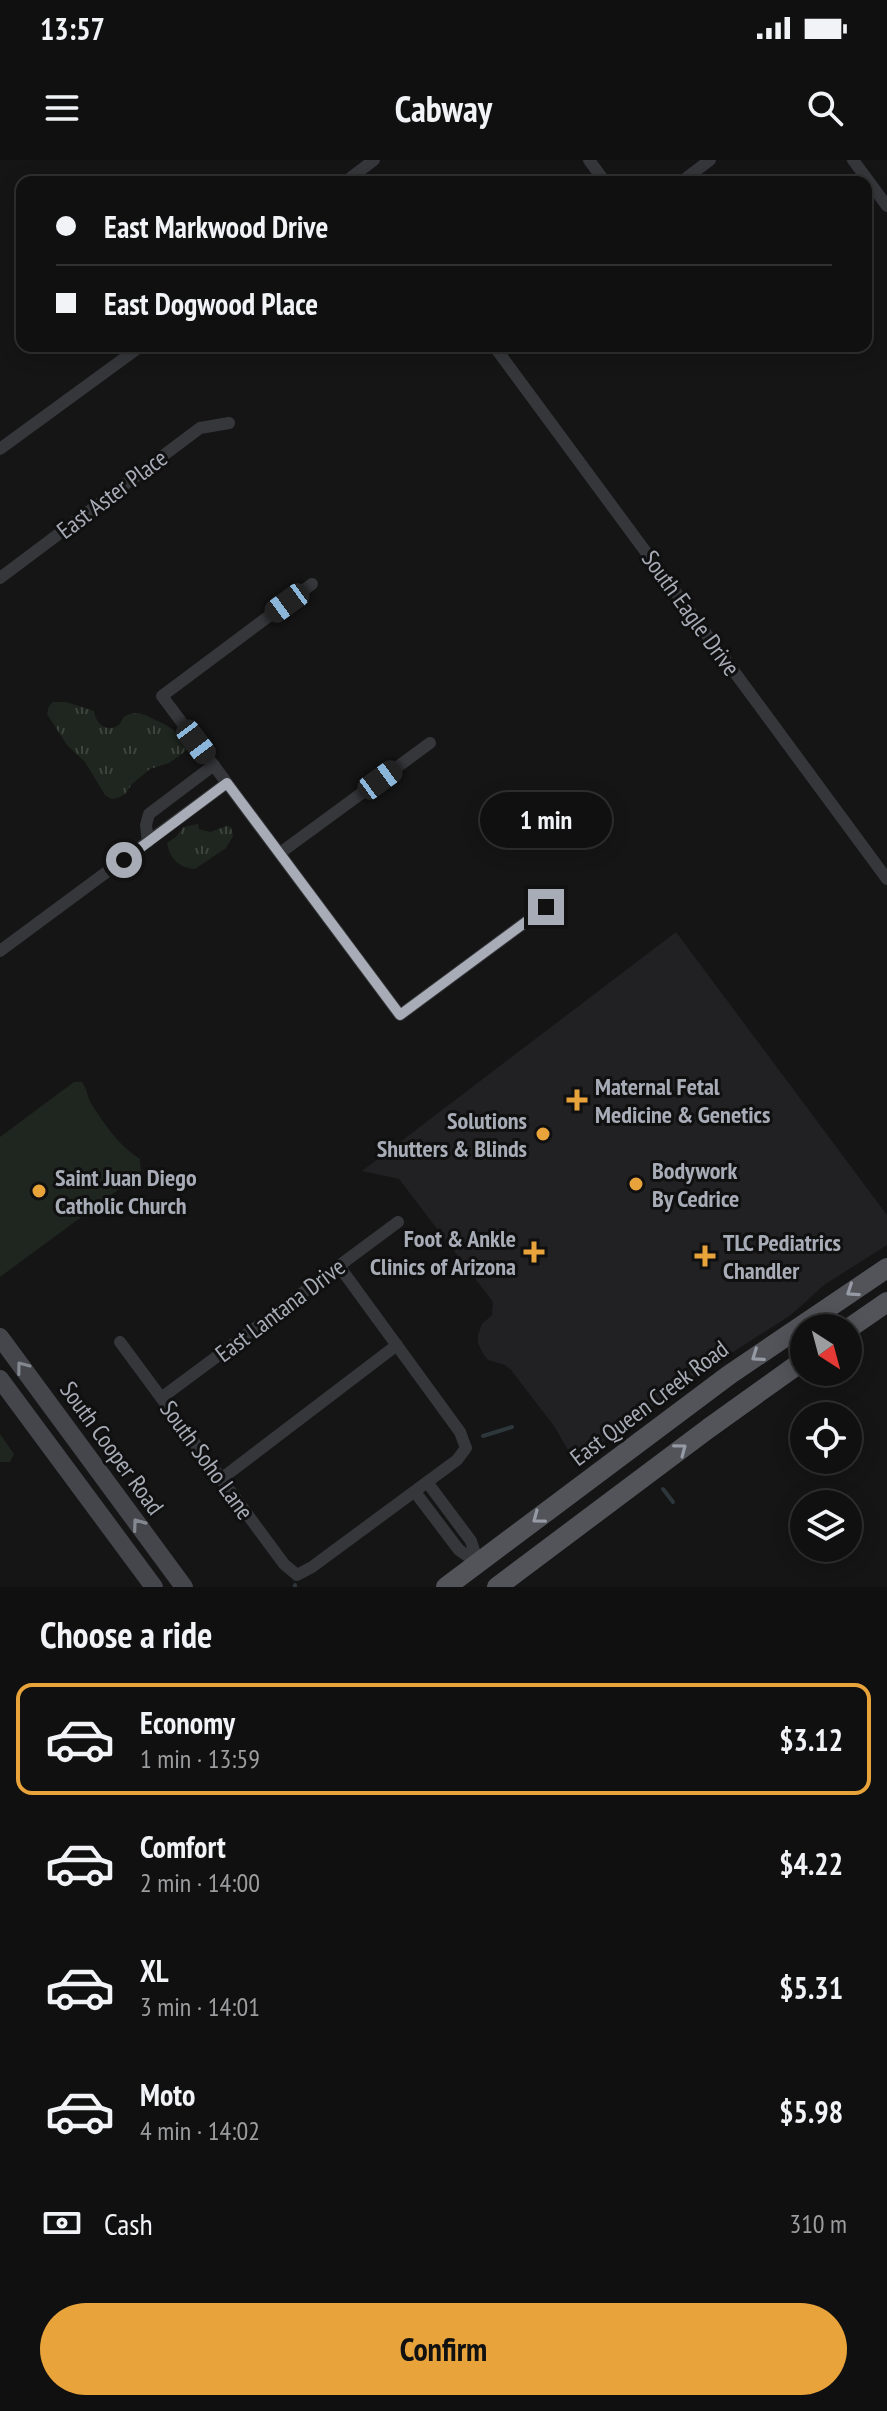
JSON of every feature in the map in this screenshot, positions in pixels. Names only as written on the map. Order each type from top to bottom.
[{"type":"main road","name":"East Queen Creek Road","points":[[446,1587],[729,1375],[887,1268]]},
{"type":"main road","points":[[862,1319],[887,1302]]},
{"type":"main road","name":"South Cooper Road","points":[[0,1337],[184,1587]]},
{"type":"main road","points":[[497,1587],[790,1370]]},
{"type":"main road","name":"South Cooper Road","points":[[0,1379],[154,1587]]},
{"type":"main road","points":[[25,1412],[45,1397]]},
{"type":"main road","points":[[601,1471],[619,1496]]},
{"type":"street","points":[[353,176],[374,160]]},
{"type":"street","points":[[689,176],[710,160]]},
{"type":"street","points":[[872,186],[887,206]]},
{"type":"street","points":[[0,449],[133,352]]},
{"type":"street","name":"South Eagle Drive","points":[[498,352],[887,879]]},
{"type":"street","name":"East Aster Place","points":[[0,578],[200,428],[229,423]]},
{"type":"street","points":[[312,584],[162,696],[400,1015],[546,907]]},
{"type":"street","points":[[280,853],[430,743]]},
{"type":"street","points":[[148,842],[146,825],[149,814],[214,765]]},
{"type":"street","points":[[0,951],[227,783]]},
{"type":"street","name":"East Lantana Drive","points":[[161,1398],[398,1222]]},
{"type":"street","points":[[339,1266],[460,1432],[466,1448],[457,1460],[415,1492],[459,1550],[478,1563]]},
{"type":"street","name":"South Soho Lane","points":[[120,1342],[284,1564],[297,1575],[415,1492]]},
{"type":"street","points":[[221,1479],[397,1345]]},
{"type":"street","points":[[427,1482],[471,1541],[478,1563]]},
{"type":"street","points":[[437,1522],[450,1512]]},
{"type":"shaded area","points":[[676,932],[887,1215],[887,1245],[824,1285],[790,1316],[691,1379],[575,1462],[554,1426],[511,1370],[488,1360],[483,1354],[478,1335],[482,1324],[492,1315],[493,1302],[399,1179],[362,1171]]},
{"type":"green space","points":[[53,702],[66,702],[94,711],[96,719],[108,728],[118,725],[127,715],[142,714],[175,731],[190,748],[169,763],[150,769],[125,794],[111,799],[105,795],[85,762],[67,745],[47,714]]},
{"type":"green space","points":[[198,824],[199,829],[210,832],[231,827],[233,836],[226,848],[195,869],[184,867],[170,854],[167,843],[183,827]]},
{"type":"green space","points":[[74,1082],[82,1082],[92,1105],[108,1128],[140,1159],[141,1173],[0,1277],[0,1137]]},
{"type":"green space","points":[[0,1434],[14,1454],[10,1462],[0,1462]]},
{"type":"waterway","points":[[483,1436],[512,1427]]},
{"type":"waterway","points":[[663,1489],[673,1502]]},
{"type":"place","name":"Maternal Fetal Medicine & Genetics","points":[[577,1100]]},
{"type":"place","name":"Solutions Shutters & Blinds","points":[[543,1134]]},
{"type":"place","name":"Bodywork By Cedrice","points":[[636,1184]]},
{"type":"place","name":"Saint Juan Diego Catholic Church","points":[[39,1191]]},
{"type":"place","name":"Foot & Ankle Clinics of Arizona","points":[[534,1252]]},
{"type":"place","name":"TLC Pediatrics Chandler","points":[[705,1256]]},
{"type":"route","points":[[124,860],[227,783],[400,1015],[546,907]]}]
